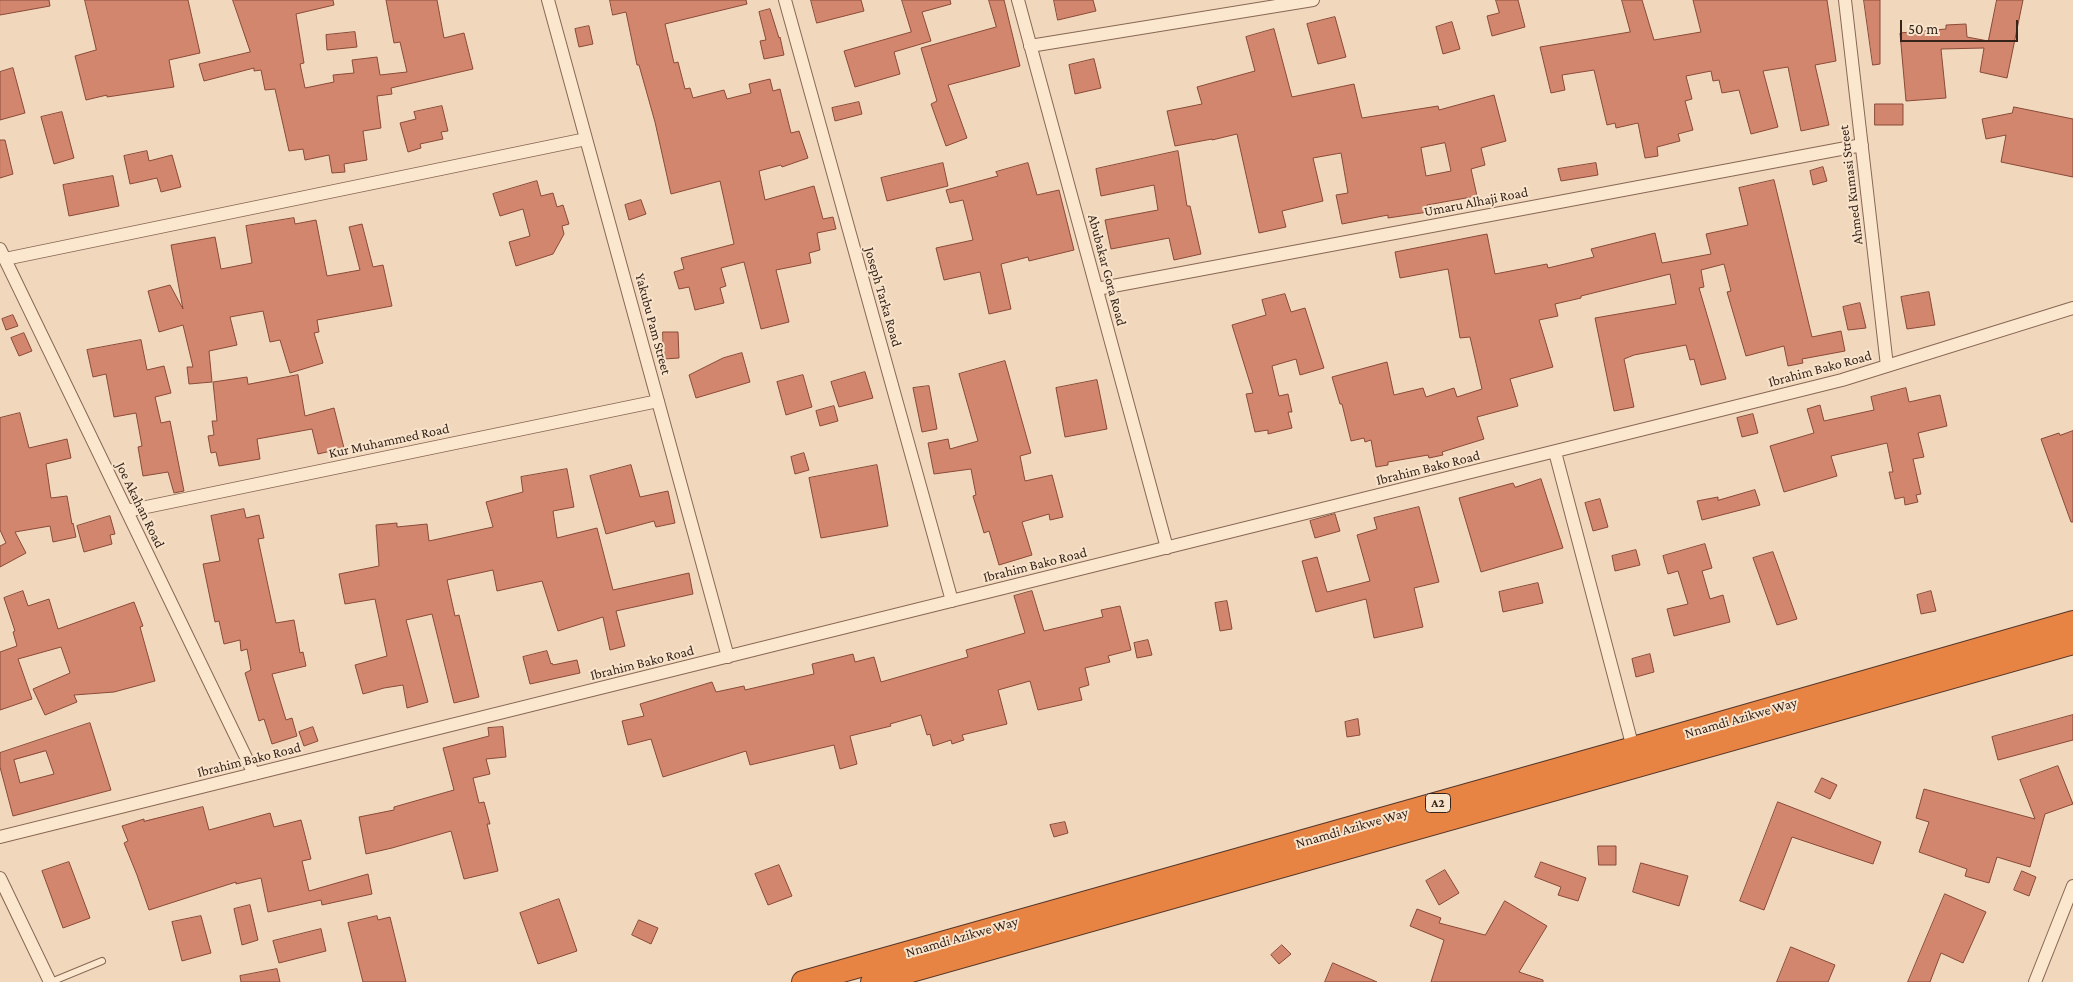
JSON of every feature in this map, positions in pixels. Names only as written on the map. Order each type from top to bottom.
[{"type":"highway","name":"Nnamdi Azikwe Way","points":[[872,982],[1756,723],[2073,622]]},
{"type":"highway","name":"Nnamdi Azikwe Way","points":[[803,982],[1633,748],[1756,723],[2073,643]]},
{"type":"street","name":"Yakubu Pam Street","points":[[548,0],[728,657]]},
{"type":"street","name":"Joseph Tarka Road","points":[[785,0],[952,601]]},
{"type":"street","name":"Abubakar Gora Road","points":[[1018,0],[1167,548]]},
{"type":"street","points":[[1030,46],[1313,0]]},
{"type":"street","name":"Ahmed Kumasi Street","points":[[1845,0],[1887,366]]},
{"type":"street","points":[[2,254],[586,139]]},
{"type":"street","name":"Umaru Alhaji Road","points":[[1097,289],[1862,145]]},
{"type":"street","name":"Joe Akahan Road","points":[[2,254],[254,774]]},
{"type":"street","name":"Ibrahim Bako Road","points":[[0,837],[1842,380],[2073,308]]},
{"type":"street","name":"Kur Muhammed Road","points":[[127,511],[658,400]]},
{"type":"street","points":[[1555,452],[1633,748]]},
{"type":"street","points":[[0,878],[51,982]]},
{"type":"street","points":[[2035,982],[2073,886]]},
{"type":"lane","points":[[51,982],[102,961]]},
{"type":"building","points":[[0,0],[49,0],[50,6],[0,15]]},
{"type":"building","points":[[85,0],[188,0],[200,53],[169,60],[174,87],[107,97],[107,95],[86,100],[75,56],[96,50]]},
{"type":"building","points":[[233,0],[333,0],[334,5],[296,14],[304,63],[300,64],[305,88],[334,82],[333,75],[354,73],[352,60],[377,57],[380,75],[407,72],[400,42],[394,43],[386,0],[437,0],[444,38],[464,33],[473,69],[391,88],[392,94],[377,96],[381,128],[363,131],[367,160],[344,164],[345,172],[332,173],[329,155],[305,160],[303,149],[289,151],[275,89],[265,90],[261,70],[254,71],[254,68],[204,81],[199,64],[250,52]]},
{"type":"building","points":[[610,0],[746,0],[747,4],[665,24],[674,63],[678,62],[685,89],[690,88],[693,98],[724,90],[727,99],[751,93],[749,84],[770,79],[773,91],[780,89],[791,133],[799,131],[808,158],[782,167],[781,165],[759,171],[765,200],[814,186],[823,219],[833,217],[836,229],[817,233],[820,250],[809,253],[811,263],[776,270],[789,322],[761,329],[744,262],[721,268],[726,286],[720,288],[724,303],[695,310],[689,287],[679,289],[674,272],[684,269],[681,258],[734,244],[720,181],[671,194],[655,122],[639,65],[637,65],[626,12],[613,15]]},
{"type":"building","points":[[811,0],[861,0],[864,11],[817,23]]},
{"type":"building","points":[[902,0],[950,0],[951,4],[922,12],[931,41],[894,52],[900,74],[855,87],[844,51],[911,32]]},
{"type":"building","points":[[989,0],[1004,0],[1020,66],[948,85],[967,138],[946,146],[931,104],[937,101],[921,48],[996,27]]},
{"type":"building","points":[[1054,0],[1093,0],[1096,11],[1058,20]]},
{"type":"building","points":[[1496,0],[1518,0],[1525,27],[1492,36],[1487,16],[1499,13]]},
{"type":"building","points":[[1622,0],[1642,0],[1654,40],[1701,32],[1693,0],[1827,0],[1836,61],[1815,65],[1829,125],[1801,131],[1788,67],[1763,71],[1778,127],[1751,134],[1739,90],[1722,93],[1719,80],[1713,81],[1711,71],[1686,76],[1692,99],[1685,101],[1693,130],[1678,134],[1680,141],[1657,147],[1658,156],[1645,158],[1638,123],[1616,128],[1615,123],[1607,125],[1594,70],[1562,75],[1565,90],[1551,93],[1540,47],[1630,32]]},
{"type":"building","points":[[1864,0],[1880,0],[1880,64],[1873,65]]},
{"type":"building","points":[[1997,0],[2023,0],[2007,78],[1980,72],[1984,48],[1941,49],[1946,98],[1906,101],[1900,33],[1946,29],[1946,25],[1966,24],[1967,37],[1988,41]]},
{"type":"building","points":[[770,9],[784,55],[764,59],[760,41],[766,40],[759,12]]},
{"type":"building","points":[[1335,17],[1346,57],[1318,64],[1307,24]]},
{"type":"building","points":[[1452,22],[1460,49],[1443,54],[1436,27]]},
{"type":"building","points":[[589,26],[593,44],[579,47],[575,29]]},
{"type":"building","points":[[1274,29],[1292,97],[1354,84],[1362,118],[1438,106],[1439,110],[1494,95],[1506,141],[1481,148],[1485,165],[1471,169],[1477,196],[1427,205],[1428,212],[1388,218],[1388,215],[1342,224],[1336,195],[1348,193],[1341,153],[1313,158],[1323,201],[1282,211],[1286,227],[1259,233],[1237,134],[1175,146],[1167,111],[1202,104],[1197,87],[1255,71],[1246,37]],"holes":[[[1445,143],[1451,171],[1426,176],[1421,148]]]},
{"type":"building","points":[[355,32],[357,47],[327,50],[326,35]]},
{"type":"building","points":[[1094,59],[1101,88],[1075,94],[1069,65]]},
{"type":"building","points":[[13,68],[25,113],[0,120],[0,72]]},
{"type":"building","points":[[859,102],[862,114],[835,121],[832,108]]},
{"type":"building","points":[[1875,104],[1903,104],[1903,125],[1875,125]]},
{"type":"building","points":[[442,106],[448,131],[441,132],[443,139],[420,144],[421,148],[408,152],[400,123],[416,119],[414,112]]},
{"type":"building","points":[[2014,107],[2073,119],[2073,177],[2001,162],[2006,135],[1986,139],[1982,119],[2012,113]]},
{"type":"building","points":[[62,112],[74,158],[54,164],[41,117]]},
{"type":"building","points":[[0,140],[5,140],[13,174],[0,178]]},
{"type":"building","points":[[147,151],[149,161],[172,155],[181,187],[161,192],[157,178],[130,184],[124,156]]},
{"type":"building","points":[[1178,151],[1187,206],[1190,206],[1201,254],[1174,260],[1169,238],[1111,249],[1105,220],[1158,210],[1154,185],[1101,196],[1096,169]]},
{"type":"building","points":[[943,163],[948,186],[887,201],[881,178]]},
{"type":"building","points":[[1028,163],[1037,195],[1059,190],[1074,250],[1029,261],[1028,257],[1001,264],[1011,309],[989,314],[980,272],[944,280],[936,248],[973,240],[963,200],[950,203],[946,190],[998,176],[996,172]]},
{"type":"building","points":[[1596,163],[1598,175],[1561,181],[1558,169]]},
{"type":"building","points":[[1823,167],[1827,181],[1813,185],[1810,171]]},
{"type":"building","points":[[113,176],[119,206],[69,216],[63,185]]},
{"type":"building","points":[[1774,180],[1812,337],[1841,331],[1845,351],[1802,359],[1803,363],[1788,366],[1784,346],[1746,356],[1727,292],[1731,291],[1724,264],[1701,270],[1704,287],[1699,288],[1726,379],[1701,385],[1694,359],[1690,360],[1686,345],[1634,355],[1624,359],[1634,407],[1614,411],[1595,318],[1676,304],[1670,274],[1555,304],[1558,316],[1539,320],[1553,367],[1510,379],[1518,406],[1477,417],[1484,439],[1442,452],[1443,455],[1429,458],[1428,455],[1388,462],[1388,465],[1376,467],[1371,440],[1365,442],[1364,438],[1351,441],[1342,404],[1340,404],[1332,377],[1387,362],[1394,395],[1423,388],[1426,397],[1454,388],[1457,397],[1482,389],[1470,337],[1460,338],[1448,269],[1400,278],[1395,252],[1487,234],[1495,274],[1547,264],[1548,268],[1594,257],[1591,249],[1655,233],[1662,263],[1711,254],[1706,234],[1748,225],[1739,188]]},
{"type":"building","points":[[537,181],[541,196],[553,193],[557,207],[563,205],[569,224],[562,226],[564,234],[553,254],[516,266],[509,242],[530,236],[523,209],[500,216],[493,194]]},
{"type":"building","points":[[641,200],[646,214],[629,220],[625,205]]},
{"type":"building","points":[[294,218],[295,224],[316,220],[327,276],[360,270],[349,227],[362,224],[373,267],[383,265],[392,306],[317,320],[319,332],[314,333],[323,363],[290,373],[280,340],[270,342],[263,311],[230,317],[237,345],[209,351],[212,382],[189,384],[187,367],[193,367],[183,325],[159,332],[148,291],[170,285],[183,309],[171,245],[215,237],[221,269],[252,263],[246,226]]},
{"type":"building","points":[[1929,292],[1935,325],[1907,329],[1901,297]]},
{"type":"building","points":[[1285,294],[1291,312],[1305,308],[1324,368],[1300,375],[1296,359],[1272,366],[1279,396],[1288,394],[1292,412],[1288,412],[1292,428],[1268,434],[1268,430],[1255,432],[1246,394],[1253,393],[1232,325],[1266,315],[1262,300]]},
{"type":"building","points":[[1860,303],[1866,328],[1848,330],[1843,307]]},
{"type":"building","points":[[13,315],[18,326],[6,330],[2,319]]},
{"type":"building","points":[[663,332],[678,332],[679,358],[664,359]]},
{"type":"building","points":[[24,333],[32,351],[19,356],[11,338]]},
{"type":"building","points":[[141,340],[147,370],[164,366],[171,393],[155,397],[161,423],[170,421],[184,491],[174,493],[168,472],[143,476],[138,447],[142,446],[136,413],[114,417],[106,374],[93,377],[87,350]]},
{"type":"building","points":[[742,353],[750,382],[696,398],[689,375],[723,358]]},
{"type":"building","points":[[1005,361],[1031,453],[1020,456],[1025,481],[1052,475],[1063,517],[1050,520],[1049,514],[1022,522],[1032,555],[999,565],[989,531],[984,533],[973,496],[976,495],[971,469],[934,474],[928,443],[948,439],[950,449],[978,441],[959,374]]},
{"type":"building","points":[[865,372],[873,398],[839,407],[831,382]]},
{"type":"building","points":[[298,375],[305,416],[334,408],[344,448],[318,454],[312,429],[257,439],[260,459],[219,466],[216,452],[211,453],[208,436],[214,435],[212,421],[217,421],[213,382],[247,377],[248,384]]},
{"type":"building","points":[[803,375],[812,407],[786,415],[777,382]]},
{"type":"building","points":[[1097,380],[1107,429],[1065,437],[1056,388]]},
{"type":"building","points":[[929,386],[937,429],[922,432],[913,388]]},
{"type":"building","points":[[1906,388],[1909,402],[1940,395],[1947,426],[1918,433],[1924,457],[1913,459],[1921,494],[1916,495],[1918,502],[1905,505],[1904,497],[1895,499],[1889,472],[1893,472],[1887,443],[1831,456],[1837,476],[1784,492],[1770,446],[1814,433],[1807,409],[1820,405],[1824,421],[1874,410],[1871,397]]},
{"type":"building","points":[[834,406],[838,421],[820,426],[816,411]]},
{"type":"building","points":[[20,413],[29,448],[67,439],[71,458],[46,464],[51,498],[67,496],[76,537],[53,542],[50,526],[15,532],[26,553],[0,567],[0,546],[6,543],[0,530],[0,418]]},
{"type":"building","points":[[1753,414],[1758,433],[1742,437],[1737,418]]},
{"type":"building","points":[[2073,431],[2073,522],[2071,522],[2041,439]]},
{"type":"building","points":[[804,453],[809,470],[795,474],[791,457]]},
{"type":"building","points":[[631,465],[640,497],[668,491],[675,523],[656,527],[654,521],[606,534],[590,476]]},
{"type":"building","points":[[877,465],[888,526],[821,538],[809,478]]},
{"type":"building","points":[[567,469],[574,507],[553,511],[557,538],[597,528],[613,590],[689,573],[693,594],[616,611],[625,646],[610,650],[603,617],[558,631],[542,581],[497,591],[493,570],[447,580],[455,616],[459,615],[479,697],[454,703],[432,614],[406,620],[428,702],[407,708],[403,685],[363,694],[355,665],[387,656],[375,599],[345,604],[339,574],[379,566],[376,525],[397,523],[397,527],[427,524],[429,541],[493,527],[486,502],[523,492],[521,477]]},
{"type":"building","points":[[1541,479],[1563,548],[1481,572],[1459,498],[1513,483],[1515,487]]},
{"type":"building","points":[[1755,490],[1760,505],[1702,520],[1697,501],[1718,497],[1718,500]]},
{"type":"building","points":[[1600,499],[1608,527],[1593,531],[1585,503]]},
{"type":"building","points":[[1419,507],[1439,582],[1414,588],[1423,627],[1374,638],[1366,599],[1316,612],[1302,561],[1317,557],[1327,592],[1370,581],[1357,535],[1377,529],[1374,518]]},
{"type":"building","points":[[244,509],[246,518],[259,515],[264,538],[258,539],[276,623],[294,620],[300,653],[303,652],[306,666],[272,674],[286,720],[292,718],[297,736],[272,744],[264,719],[259,721],[245,673],[251,670],[247,649],[241,651],[240,640],[224,644],[219,621],[215,622],[203,564],[220,561],[211,516]]},
{"type":"building","points":[[1335,514],[1340,531],[1315,538],[1310,521]]},
{"type":"building","points":[[110,516],[115,534],[110,535],[112,544],[84,552],[77,526]]},
{"type":"building","points":[[1705,544],[1712,568],[1702,571],[1710,599],[1723,595],[1730,622],[1674,636],[1667,609],[1688,604],[1678,571],[1668,574],[1663,556]]},
{"type":"building","points":[[1636,550],[1640,565],[1615,571],[1612,556]]},
{"type":"building","points":[[1773,552],[1797,619],[1777,625],[1753,558]]},
{"type":"building","points":[[1538,583],[1543,603],[1503,612],[1499,592]]},
{"type":"building","points":[[23,591],[28,606],[49,599],[58,629],[134,602],[143,626],[140,627],[155,681],[114,692],[74,695],[77,702],[45,715],[33,689],[70,673],[61,647],[18,659],[32,699],[0,710],[0,652],[17,646],[13,632],[15,631],[4,598]]},
{"type":"building","points":[[1032,591],[1044,631],[1103,617],[1101,610],[1120,606],[1131,650],[1108,656],[1110,662],[1085,668],[1089,685],[1079,688],[1082,700],[1038,710],[1030,681],[998,690],[1007,724],[962,735],[964,740],[952,744],[951,740],[933,746],[930,734],[927,735],[921,715],[890,724],[891,726],[850,736],[857,764],[840,769],[834,745],[750,765],[746,751],[663,777],[651,739],[628,745],[622,721],[644,716],[640,704],[712,682],[716,692],[744,686],[745,690],[814,674],[812,664],[853,654],[855,662],[874,657],[881,682],[968,657],[966,650],[1025,633],[1014,596]]},
{"type":"building","points":[[1931,591],[1936,611],[1921,614],[1917,595]]},
{"type":"building","points":[[1227,601],[1232,629],[1220,631],[1215,603]]},
{"type":"building","points":[[1148,640],[1152,655],[1137,658],[1134,643]]},
{"type":"building","points":[[547,651],[553,665],[577,660],[580,673],[530,684],[523,657]]},
{"type":"building","points":[[1650,654],[1654,672],[1636,677],[1632,659]]},
{"type":"building","points":[[2073,715],[2073,740],[1998,760],[1992,737]]},
{"type":"building","points":[[1358,719],[1360,735],[1347,737],[1345,722]]},
{"type":"building","points":[[90,723],[111,790],[13,816],[0,767],[0,753]],"holes":[[[46,751],[54,774],[20,783],[14,760]]]},
{"type":"building","points":[[313,727],[318,741],[304,746],[299,732]]},
{"type":"building","points":[[503,727],[506,757],[486,759],[490,774],[473,778],[479,803],[484,802],[490,824],[487,824],[498,871],[464,879],[451,831],[366,854],[359,817],[394,810],[394,807],[454,790],[443,748],[489,736],[488,728]]},
{"type":"building","points":[[2058,766],[2073,804],[2045,814],[2030,867],[1997,857],[1989,883],[1965,876],[1967,869],[1919,852],[1929,822],[1916,818],[1924,789],[2035,819],[2020,780]]},
{"type":"building","points":[[1822,778],[1837,785],[1830,799],[1815,792]]},
{"type":"building","points":[[1778,802],[1881,842],[1873,864],[1792,837],[1764,910],[1740,901]]},
{"type":"building","points":[[203,807],[209,830],[270,813],[274,827],[301,820],[311,859],[302,861],[309,891],[368,874],[372,894],[322,905],[321,900],[268,912],[261,878],[236,884],[236,882],[149,910],[124,843],[128,841],[122,826],[144,819],[144,821]]},
{"type":"building","points":[[1065,822],[1068,833],[1054,837],[1050,825]]},
{"type":"building","points":[[1598,846],[1616,846],[1616,865],[1599,865]]},
{"type":"building","points":[[69,862],[90,918],[63,928],[42,871]]},
{"type":"building","points":[[1541,862],[1586,878],[1578,901],[1558,895],[1561,887],[1535,877]]},
{"type":"building","points":[[1641,863],[1688,876],[1679,906],[1633,892]]},
{"type":"building","points":[[779,865],[792,896],[768,905],[755,874]]},
{"type":"building","points":[[1445,870],[1459,893],[1439,905],[1426,881]]},
{"type":"building","points":[[2022,871],[2036,877],[2029,896],[2014,890]]},
{"type":"building","points":[[1945,894],[1986,912],[1963,963],[1941,953],[1930,982],[1908,982]]},
{"type":"building","points":[[559,899],[577,951],[538,964],[520,913]]},
{"type":"building","points":[[1505,901],[1547,926],[1519,972],[1543,980],[1543,982],[1431,982],[1444,940],[1410,926],[1417,909],[1441,918],[1439,923],[1485,935]]},
{"type":"building","points":[[250,905],[258,940],[242,945],[234,909]]},
{"type":"building","points":[[201,916],[211,953],[182,961],[172,922]]},
{"type":"building","points":[[377,916],[378,920],[390,917],[406,982],[363,982],[348,923]]},
{"type":"building","points":[[639,920],[658,928],[651,944],[632,935]]},
{"type":"building","points":[[321,929],[326,951],[279,963],[273,941]]},
{"type":"building","points":[[1282,945],[1291,954],[1279,964],[1271,955]]},
{"type":"building","points":[[1791,947],[1835,965],[1828,982],[1777,982]]},
{"type":"building","points":[[1333,963],[1377,982],[1325,982]]},
{"type":"building","points":[[277,969],[280,982],[241,982],[240,976]]}]
